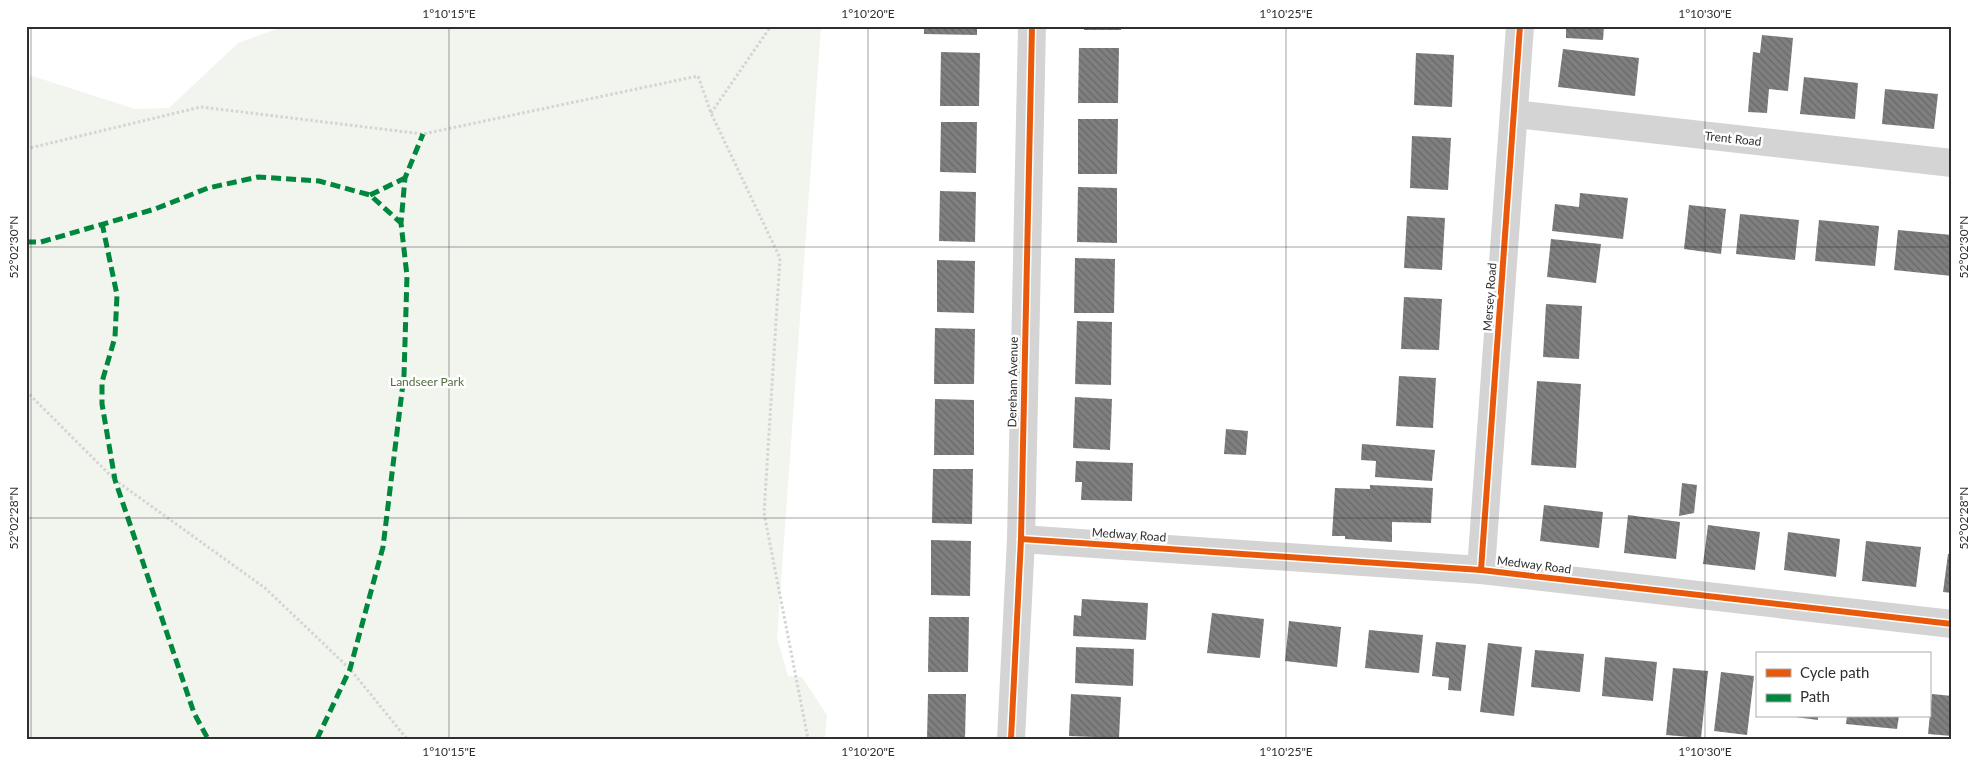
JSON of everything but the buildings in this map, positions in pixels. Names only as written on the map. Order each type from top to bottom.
[{"type":"street","name":"Dereham Avenue","points":[[1011,739],[1022,539],[1032,26]]},
{"type":"street","name":"Mersey Road","points":[[1481,570],[1520,26]]},
{"type":"street","name":"Trent Road","points":[[1515,114],[1952,163]]},
{"type":"street","name":"Medway Road","points":[[1022,539],[1481,570],[1952,624]]},
{"type":"path","points":[[711,114],[771,26]]},
{"type":"path","points":[[26,149],[201,107],[423,134],[698,76],[711,114],[780,258],[764,513],[808,739]]},
{"type":"path","points":[[26,391],[115,480],[265,588],[350,669],[407,739]]},
{"type":"green space","name":"Landseer Park","points":[[285,26],[821,26],[777,638],[788,676],[802,677],[827,715],[825,739],[26,739],[26,74],[135,109],[169,108],[238,43]]},
{"type":"marked path","points":[[317,739],[350,669],[383,547],[404,375],[407,276],[401,223],[405,178],[423,134]]},
{"type":"marked path","points":[[26,242],[41,242],[155,209],[208,188],[258,177],[319,181],[370,195],[401,223]]},
{"type":"marked path","points":[[370,195],[405,178]]},
{"type":"marked path","points":[[102,223],[117,295],[115,337],[102,382],[102,404],[115,480],[194,713],[208,739]]},
{"type":"cycle path","points":[[1011,739],[1021,539],[1032,26]]},
{"type":"cycle path","points":[[1481,570],[1520,26]]},
{"type":"cycle path","points":[[1021,539],[1481,570],[1952,624]]}]
